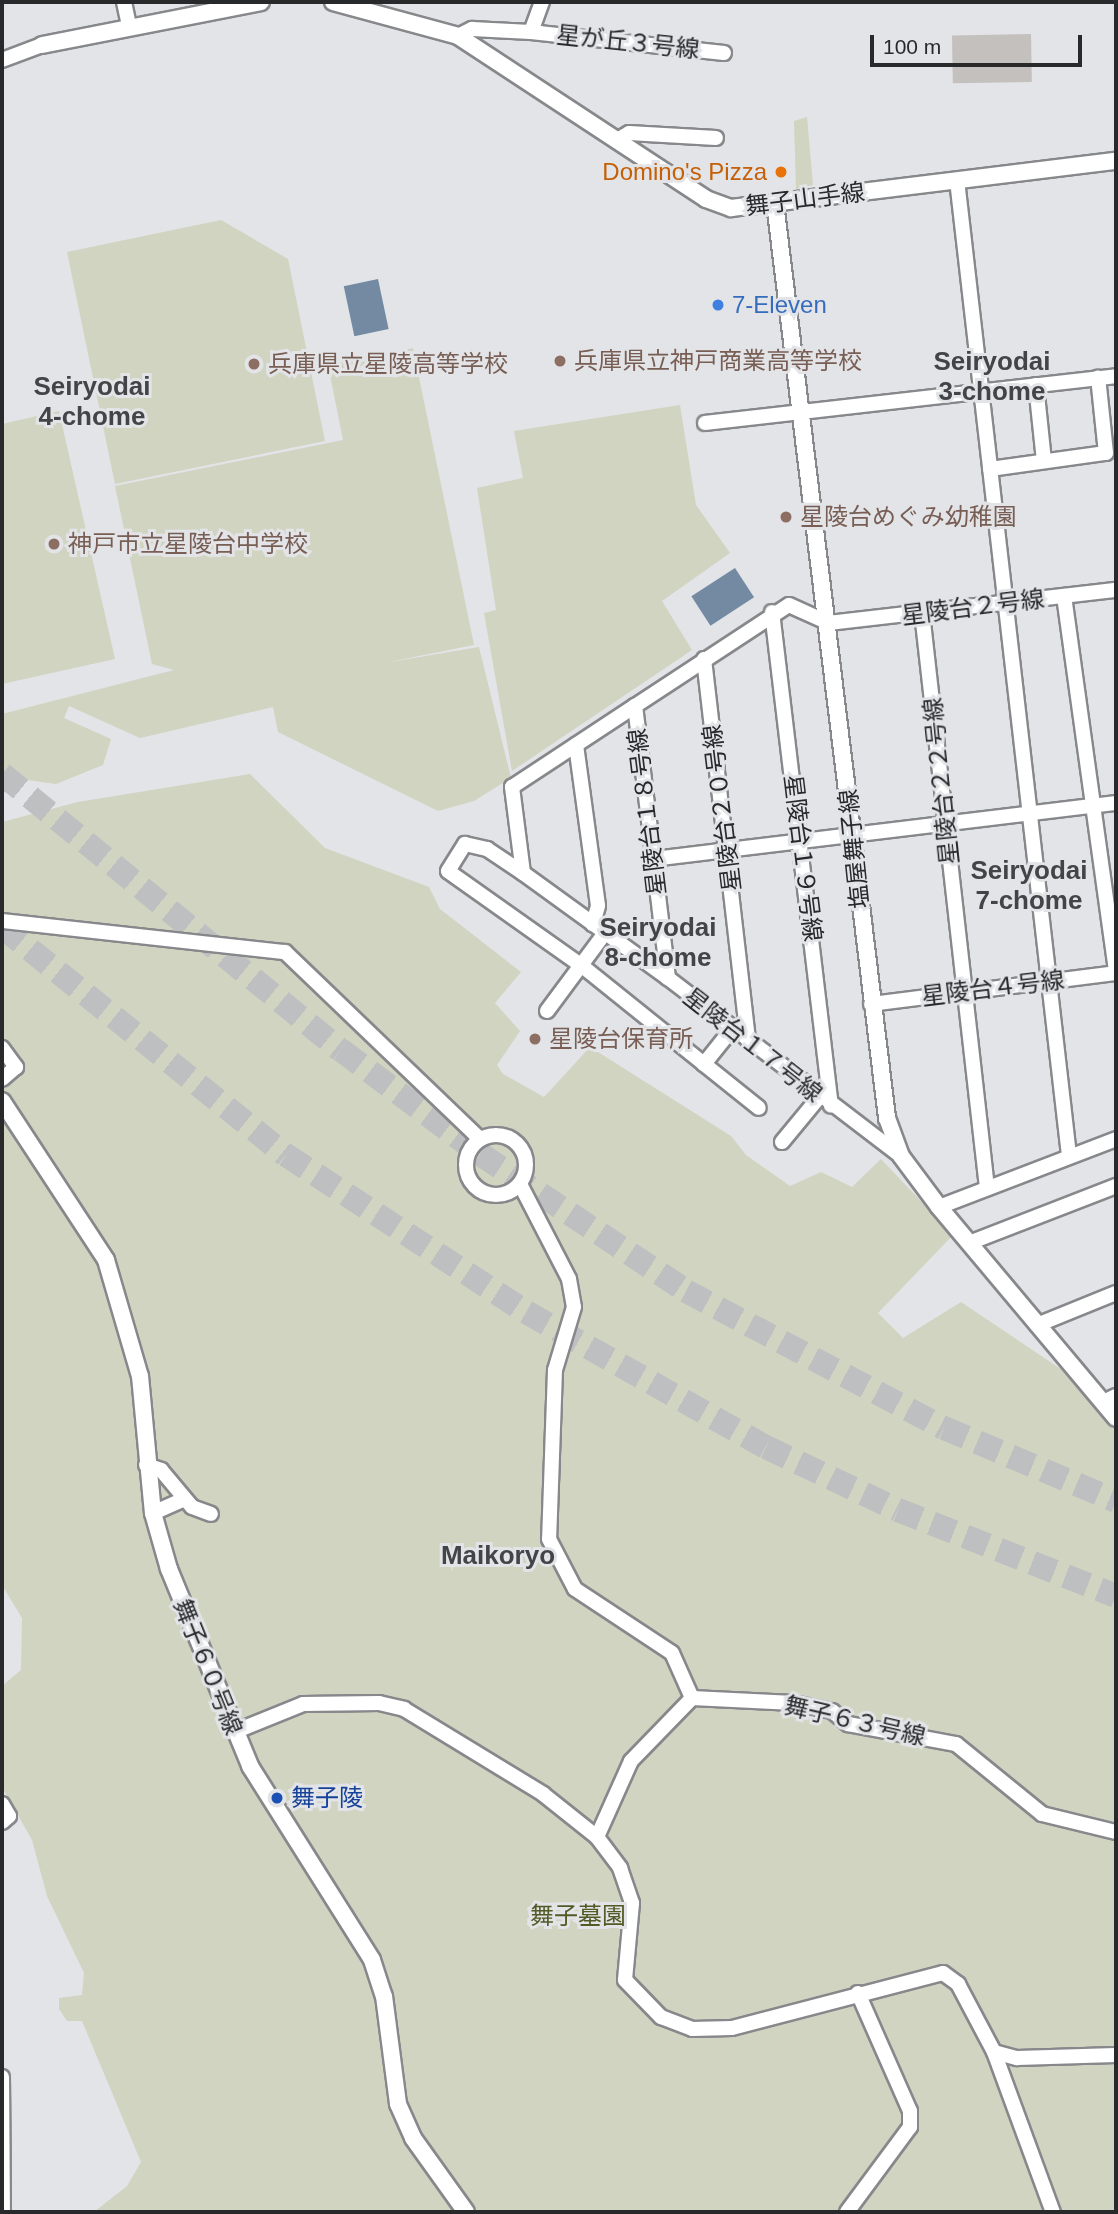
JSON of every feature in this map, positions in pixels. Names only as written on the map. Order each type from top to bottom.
[{"type":"street","points":[[124,2],[129,25]]},
{"type":"street","points":[[2,53],[129,25],[261,2]]},
{"type":"street","name":"舞子山手線","points":[[333,2],[458,36],[706,199],[731,208],[1116,161]]},
{"type":"street","points":[[531,32],[542,2]]},
{"type":"street","name":"星が丘３号線","points":[[458,36],[472,29],[531,32],[724,53]]},
{"type":"street","points":[[2,60],[41,45]]},
{"type":"street","points":[[617,141],[629,133],[716,138]]},
{"type":"street","points":[[957,180],[1069,1156]]},
{"type":"street","name":"塩屋舞子線","points":[[775,203],[804,411],[871,1004],[887,1118],[901,1156],[939,1207],[1037,1325],[1109,1399],[1116,1418]]},
{"type":"street","points":[[705,423],[1116,376]]},
{"type":"street","points":[[990,469],[1106,453],[1098,377]]},
{"type":"street","points":[[1036,385],[1044,461]]},
{"type":"street","name":"星陵台２号線","points":[[829,623],[1116,590]]},
{"type":"street","points":[[1064,596],[1116,972]]},
{"type":"street","points":[[772,612],[789,605],[829,623]]},
{"type":"street","name":"星陵台１８号線","points":[[668,978],[635,706],[772,612]]},
{"type":"street","name":"星陵台１９号線","points":[[772,612],[801,841],[826,1100]]},
{"type":"street","name":"星陵台２２号線","points":[[922,613],[987,1188]]},
{"type":"street","name":"星陵台２０号線","points":[[704,659],[748,1040]]},
{"type":"street","points":[[523,873],[512,788],[635,706]]},
{"type":"street","points":[[547,1012],[582,966],[599,928],[576,745]]},
{"type":"street","points":[[653,859],[1116,803]]},
{"type":"street","name":"星陵台１７号線","points":[[582,966],[448,871],[465,844],[487,849],[523,873],[668,978],[901,1156]]},
{"type":"street","points":[[2,922],[285,952],[480,1139]]},
{"type":"street","points":[[582,966],[759,1108]]},
{"type":"street","name":"星陵台４号線","points":[[871,1004],[1116,972]]},
{"type":"street","points":[[704,1064],[732,1029]]},
{"type":"street","points":[[2,1048],[16,1067],[2,1079]]},
{"type":"street","points":[[782,1142],[826,1100]]},
{"type":"street","name":"舞子６０号線","points":[[2,1101],[106,1261],[140,1376],[146,1465],[153,1513],[234,1732],[372,1960],[384,1996],[398,2104],[413,2138],[466,2212]]},
{"type":"street","points":[[504,1136],[518,1145],[526,1168],[520,1184],[496,1195],[472,1183],[467,1159],[480,1139],[504,1136]]},
{"type":"street","points":[[939,1207],[1116,1139]]},
{"type":"street","points":[[520,1184],[569,1279],[574,1307],[555,1370],[549,1539],[575,1589],[672,1653],[692,1698],[631,1761],[597,1837]]},
{"type":"street","points":[[969,1243],[1116,1186]]},
{"type":"street","points":[[1037,1325],[1116,1293]]},
{"type":"street","points":[[146,1465],[169,1478],[182,1500],[211,1514]]},
{"type":"street","points":[[153,1513],[182,1500]]},
{"type":"street","name":"舞子６３号線","points":[[692,1698],[794,1703],[832,1711],[848,1724],[956,1744],[1042,1814],[1116,1832]]},
{"type":"street","points":[[234,1732],[303,1703],[362,1702],[404,1710],[543,1794],[597,1837],[620,1868],[632,1903],[625,1980],[661,2017],[707,2032],[943,1973],[958,1984],[994,2052],[1053,2212]]},
{"type":"street","points":[[2,1804],[9,1816],[2,1822]]},
{"type":"street","points":[[847,2212],[910,2127],[910,2111],[858,1993]]},
{"type":"street","points":[[994,2052],[1017,2058],[1116,2055]]},
{"type":"street","points":[[2,2077],[3,2212]]},
{"type":"green space","points":[[807,117],[813,185],[796,189],[794,121]]},
{"type":"green space","points":[[221,220],[288,259],[325,441],[115,484],[67,252]]},
{"type":"green space","points":[[413,348],[474,645],[384,663],[479,647],[511,778],[474,801],[438,811],[278,732],[273,707],[140,738],[69,706],[64,718],[111,739],[103,765],[56,784],[28,780],[2,794],[2,714],[174,670],[152,664],[115,486],[343,440],[328,365]]},
{"type":"green space","points":[[680,405],[696,505],[730,553],[662,601],[692,650],[512,771],[484,613],[496,610],[477,488],[523,478],[514,431]]},
{"type":"green space","name":"神戸市立星陵台中学校","points":[[59,411],[115,659],[2,684],[2,424]]},
{"type":"green space","name":"舞子墓園","points":[[250,774],[325,848],[429,887],[440,909],[521,972],[495,1003],[520,1031],[497,1065],[503,1074],[544,1097],[590,1047],[731,1136],[746,1155],[790,1186],[821,1172],[852,1187],[881,1159],[953,1235],[878,1313],[903,1338],[961,1302],[1083,1384],[1116,1426],[1116,2212],[94,2212],[127,2186],[141,2162],[82,2021],[67,2021],[59,2009],[59,1998],[82,1995],[84,1973],[47,1896],[32,1840],[2,1787],[2,1686],[21,1670],[22,1618],[2,1585],[2,822],[78,802]]},
{"type":"water","points":[[378,279],[389,329],[354,336],[344,286]]},
{"type":"water","points":[[735,568],[754,597],[710,626],[691,596]]},
{"type":"building","points":[[1031,34],[1032,82],[953,83],[952,35]]},
{"type":"tunnel","points":[[2,774],[341,1050],[480,1154],[686,1291],[944,1428],[1116,1501]]},
{"type":"tunnel","points":[[2,927],[286,1155],[526,1312],[766,1447],[898,1510],[1116,1596]]},
{"type":"place","name":"Domino's Pizza","points":[[781,172]]},
{"type":"place","name":"7-Eleven","points":[[718,305]]},
{"type":"place","name":"兵庫県立神戸商業高等学校","points":[[560,361]]},
{"type":"place","name":"兵庫県立星陵高等学校","points":[[254,364]]},
{"type":"place","name":"星陵台めぐみ幼稚園","points":[[786,517]]},
{"type":"place","name":"神戸市立星陵台中学校","points":[[54,544]]},
{"type":"place","name":"星陵台保育所","points":[[535,1039]]},
{"type":"place","name":"舞子陵","points":[[277,1798]]},
{"type":"district","name":"Seiryodai 3-chome","points":[[992,377]]},
{"type":"district","name":"Seiryodai 4-chome","points":[[92,402]]},
{"type":"district","name":"Seiryodai 7-chome","points":[[1029,886]]},
{"type":"district","name":"Seiryodai 8-chome","points":[[658,943]]},
{"type":"district","name":"Maikoryo","points":[[498,1556]]}]
